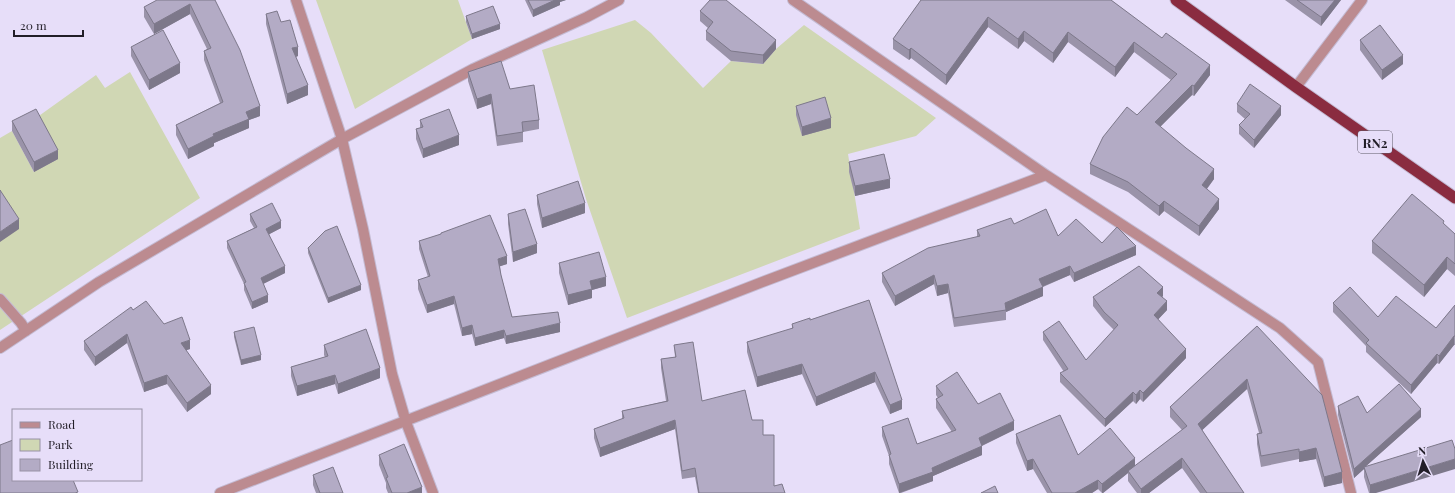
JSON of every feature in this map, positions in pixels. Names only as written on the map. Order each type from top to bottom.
[{"type":"highway","name":"RN2","points":[[1176,0],[1296,87],[1455,198]]},
{"type":"street","points":[[296,0],[342,139],[363,229],[392,374],[406,422],[433,493]]},
{"type":"street","points":[[0,348],[99,282],[342,139],[473,69],[587,17],[619,0]]},
{"type":"street","points":[[793,0],[1046,175],[1280,328],[1318,362],[1351,493]]},
{"type":"street","points":[[1296,87],[1362,0]]},
{"type":"street","points":[[220,493],[406,422],[765,281],[1046,175]]},
{"type":"street","points":[[0,299],[26,331]]},
{"type":"green space","points":[[316,0],[458,0],[472,39],[355,109]]},
{"type":"green space","points":[[635,20],[651,33],[703,88],[731,61],[763,64],[776,49],[804,25],[936,118],[916,136],[848,154],[860,229],[627,318],[586,199],[542,50]]},
{"type":"green space","points":[[130,72],[200,198],[0,330],[0,138],[12,131],[34,172],[36,118],[96,75],[105,88]]},
{"type":"building","points":[[157,0],[215,0],[240,50],[260,106],[246,112],[249,119],[213,134],[214,136],[188,149],[176,125],[223,102],[204,51],[211,48],[190,4],[154,24],[144,7]]},
{"type":"building","points":[[528,0],[555,0],[533,10]]},
{"type":"building","points":[[710,0],[726,0],[776,40],[763,55],[731,51],[706,31],[713,22],[700,11]]},
{"type":"building","points":[[921,0],[1111,0],[1162,38],[1166,33],[1210,65],[1194,86],[1192,85],[1155,122],[1214,169],[1202,185],[1219,199],[1199,226],[1164,201],[1159,206],[1128,182],[1090,164],[1103,137],[1127,107],[1137,115],[1177,74],[1134,42],[1115,67],[1068,32],[1053,53],[1024,31],[1018,39],[988,17],[946,75],[911,48],[909,50],[893,39]]},
{"type":"building","points":[[1297,0],[1335,0],[1321,17]]},
{"type":"building","points":[[493,6],[500,24],[472,34],[466,16]]},
{"type":"building","points":[[277,11],[281,22],[290,20],[298,47],[292,48],[308,85],[287,94],[266,14]]},
{"type":"building","points":[[1380,25],[1403,55],[1382,70],[1360,40]]},
{"type":"building","points":[[163,30],[180,63],[149,80],[131,47]]},
{"type":"building","points":[[501,61],[510,89],[534,85],[539,120],[522,122],[523,132],[497,136],[491,94],[477,99],[468,72]]},
{"type":"building","points":[[1250,84],[1281,106],[1254,140],[1239,125],[1250,114],[1237,104]]},
{"type":"building","points":[[825,97],[831,118],[802,127],[796,106]]},
{"type":"building","points":[[36,109],[58,150],[34,162],[12,121]]},
{"type":"building","points":[[449,109],[459,135],[423,149],[416,129],[423,127],[420,120]]},
{"type":"building","points":[[884,154],[890,179],[855,186],[849,162]]},
{"type":"building","points":[[578,181],[585,203],[542,218],[537,195]]},
{"type":"building","points":[[0,190],[19,219],[0,232]]},
{"type":"building","points":[[1412,194],[1444,221],[1443,223],[1455,234],[1455,264],[1447,257],[1424,285],[1372,241]]},
{"type":"building","points":[[272,203],[281,221],[266,229],[285,266],[261,278],[268,295],[252,302],[244,283],[246,282],[227,241],[257,227],[250,214]]},
{"type":"building","points":[[525,209],[537,244],[513,252],[508,214]]},
{"type":"building","points":[[1046,209],[1058,236],[1076,219],[1102,243],[1117,227],[1136,246],[1074,273],[1070,266],[1039,279],[1043,287],[1005,303],[1006,310],[954,318],[948,284],[937,286],[934,275],[895,296],[882,273],[928,248],[980,236],[977,230],[1011,218],[1014,224]]},
{"type":"building","points":[[490,215],[507,256],[498,259],[512,317],[558,312],[560,323],[506,336],[504,330],[475,338],[472,325],[462,328],[454,296],[427,305],[418,280],[430,276],[419,241]]},
{"type":"building","points":[[337,226],[361,285],[328,298],[308,248],[325,231]]},
{"type":"building","points":[[599,252],[606,277],[590,281],[592,289],[568,295],[559,263]]},
{"type":"building","points":[[1139,266],[1163,287],[1157,293],[1167,301],[1154,315],[1186,349],[1143,393],[1140,390],[1136,395],[1133,392],[1105,419],[1060,373],[1068,369],[1043,332],[1059,321],[1086,360],[1118,325],[1104,312],[1093,297]]},
{"type":"building","points":[[1350,287],[1378,317],[1396,296],[1436,328],[1455,305],[1455,336],[1439,356],[1437,354],[1411,385],[1366,343],[1369,340],[1333,303]]},
{"type":"building","points":[[869,300],[902,400],[890,405],[875,372],[816,397],[802,364],[757,377],[747,342],[793,328],[792,324],[810,318],[810,320]]},
{"type":"building","points":[[146,301],[164,324],[182,317],[190,340],[181,343],[211,385],[187,403],[167,375],[144,383],[127,334],[95,357],[84,341],[131,307],[133,310]]},
{"type":"building","points":[[1257,326],[1322,395],[1342,472],[1324,477],[1316,448],[1299,452],[1299,449],[1261,456],[1257,434],[1262,433],[1247,379],[1198,424],[1244,493],[1207,493],[1182,458],[1141,489],[1128,471],[1187,426],[1170,407]]},
{"type":"building","points":[[254,327],[261,355],[241,360],[234,332]]},
{"type":"building","points":[[366,329],[380,368],[338,384],[335,375],[297,386],[291,367],[328,356],[324,345]]},
{"type":"building","points":[[693,342],[702,401],[745,390],[752,420],[763,420],[763,435],[774,435],[774,486],[782,484],[785,493],[699,493],[695,468],[682,471],[675,420],[600,448],[594,429],[624,418],[622,411],[668,401],[661,359],[676,357],[674,345]]},
{"type":"building","points":[[957,372],[978,404],[1000,393],[1014,421],[979,438],[982,446],[932,468],[933,472],[899,484],[889,455],[891,454],[882,427],[908,418],[917,444],[956,430],[936,399],[943,395],[936,386]]},
{"type":"building","points":[[1399,384],[1421,409],[1354,469],[1338,406],[1358,396],[1367,413]]},
{"type":"building","points":[[1060,415],[1078,455],[1110,428],[1135,458],[1102,484],[1098,480],[1075,493],[1052,493],[1033,459],[1027,461],[1016,434]]},
{"type":"building","points":[[12,440],[12,481],[73,481],[78,492],[0,493],[0,445]]},
{"type":"building","points":[[1452,440],[1455,449],[1455,459],[1370,485],[1364,467]]},
{"type":"building","points":[[404,444],[422,487],[407,493],[392,493],[386,478],[388,477],[379,455]]},
{"type":"building","points":[[333,467],[343,493],[320,493],[313,475]]},
{"type":"building","points":[[995,486],[998,493],[981,493]]}]
